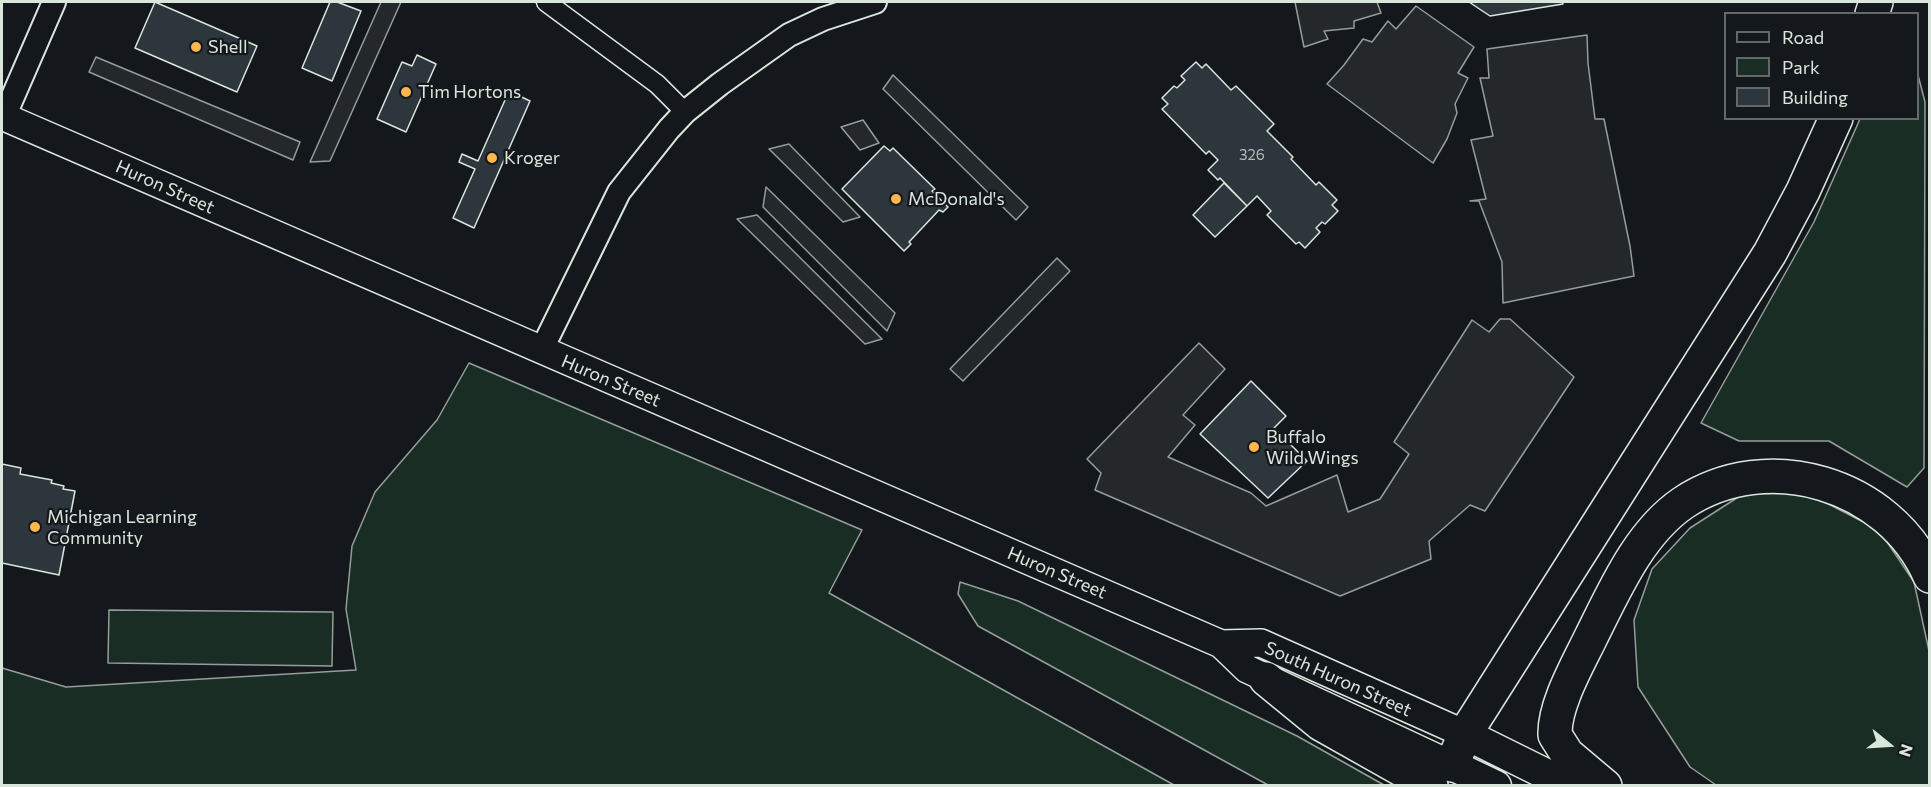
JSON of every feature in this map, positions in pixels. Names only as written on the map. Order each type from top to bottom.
[{"type":"highway","points":[[1266,679],[1321,724],[1442,775],[1465,734],[1770,254],[1803,192],[1835,120]]},
{"type":"highway","points":[[1605,786],[1567,754],[1555,735],[1564,694],[1632,560],[1650,534],[1682,504],[1718,485],[1755,476],[1788,476],[1824,483],[1864,501],[1891,522],[1910,543],[1929,576]]},
{"type":"main road","name":"Huron Street","points":[[3,116],[1221,644]]},
{"type":"main road","name":"South Huron Street","points":[[1221,644],[1262,643],[1465,734],[1570,786]]},
{"type":"main road","name":"South Huron Street","points":[[1221,644],[1247,669],[1266,679]]},
{"type":"main road","points":[[1442,775],[1496,786]]},
{"type":"street","points":[[3,116],[54,2]]},
{"type":"street","points":[[546,2],[657,84],[685,112]]},
{"type":"street","points":[[542,351],[619,192],[685,112],[789,35],[823,19],[876,2]]},
{"type":"green space","points":[[1919,79],[1925,102],[1924,468],[1907,487],[1829,441],[1739,441],[1701,423],[1814,222],[1860,120],[1919,120]]},
{"type":"green space","points":[[469,363],[862,530],[829,593],[1174,785],[2,785],[2,668],[66,687],[356,670],[346,609],[352,546],[375,492],[437,420]]},
{"type":"green space","points":[[1807,493],[1879,530],[1914,582],[1929,651],[1929,785],[1716,785],[1690,767],[1638,687],[1634,620],[1652,569],[1690,528],[1743,494]]},
{"type":"green space","points":[[960,582],[1018,601],[1297,736],[1384,785],[1268,785],[978,626],[958,594]]},
{"type":"green space","points":[[109,610],[333,612],[332,666],[108,663]]},
{"type":"shaded area","points":[[381,2],[401,2],[330,161],[310,162]]},
{"type":"shaded area","points":[[1295,2],[1377,2],[1381,13],[1354,21],[1354,28],[1324,31],[1328,39],[1304,47]]},
{"type":"shaded area","points":[[1416,6],[1474,47],[1458,73],[1468,78],[1455,104],[1457,113],[1447,139],[1433,163],[1327,84],[1363,39],[1372,42],[1388,21],[1396,29]]},
{"type":"shaded area","points":[[1587,35],[1595,119],[1604,119],[1634,276],[1503,303],[1502,262],[1479,201],[1470,201],[1486,199],[1471,140],[1493,136],[1480,78],[1489,78],[1487,49]]},
{"type":"shaded area","points":[[96,57],[300,142],[293,160],[89,72]]},
{"type":"shaded area","points":[[893,75],[1028,207],[1016,220],[883,89]]},
{"type":"shaded area","points":[[863,120],[879,143],[860,150],[841,127]]},
{"type":"shaded area","points":[[789,144],[860,217],[843,222],[769,149]]},
{"type":"shaded area","points":[[766,187],[895,313],[887,331],[763,207]]},
{"type":"shaded area","points":[[757,215],[882,339],[865,344],[737,219]]},
{"type":"shaded area","points":[[1057,258],[1070,271],[963,381],[950,369]]},
{"type":"shaded area","points":[[1500,319],[1510,319],[1574,377],[1485,511],[1470,505],[1429,541],[1431,559],[1340,596],[1095,490],[1101,473],[1087,459],[1199,343],[1225,369],[1183,415],[1195,425],[1168,457],[1251,493],[1266,506],[1337,475],[1348,512],[1380,499],[1409,454],[1394,442],[1472,320],[1489,332]]},
{"type":"building","name":"Shell","points":[[155,2],[257,46],[237,92],[135,48]]},
{"type":"building","points":[[330,2],[337,2],[361,11],[332,81],[302,68]]},
{"type":"building","points":[[1469,2],[1562,2],[1563,4],[1490,16]]},
{"type":"building","name":"Tim Hortons","points":[[417,55],[436,64],[406,132],[377,119],[402,62],[412,66]]},
{"type":"building","points":[[1196,62],[1202,68],[1206,64],[1231,90],[1236,86],[1274,124],[1267,131],[1293,157],[1291,159],[1316,185],[1319,182],[1337,200],[1332,205],[1338,211],[1325,224],[1322,222],[1316,228],[1320,232],[1305,248],[1299,242],[1296,244],[1267,215],[1271,211],[1257,196],[1247,206],[1220,178],[1218,180],[1208,170],[1218,160],[1209,151],[1206,154],[1162,109],[1168,104],[1162,98],[1174,86],[1177,88],[1185,80],[1181,76]]},
{"type":"building","name":"Kroger","points":[[509,91],[530,101],[474,228],[453,218],[475,169],[459,162],[462,154],[478,161]]},
{"type":"building","name":"McDonald's","points":[[884,146],[890,151],[893,148],[935,189],[932,191],[948,207],[943,212],[939,210],[909,242],[911,244],[904,251],[842,189]]},
{"type":"building","points":[[1224,183],[1247,206],[1215,237],[1193,215]]},
{"type":"building","name":"Buffalo Wild Wings","points":[[1251,381],[1286,416],[1274,428],[1307,461],[1268,498],[1200,434]]},
{"type":"building","name":"Michigan Learning Community","points":[[2,464],[21,468],[20,474],[52,480],[51,483],[64,486],[63,489],[75,491],[59,575],[2,563]]},
{"type":"place","name":"Shell","points":[[196,47]]},
{"type":"place","name":"Tim Hortons","points":[[406,92]]},
{"type":"place","name":"Kroger","points":[[492,158]]},
{"type":"place","name":"McDonald's","points":[[896,199]]},
{"type":"place","name":"Buffalo Wild Wings","points":[[1254,447]]},
{"type":"place","name":"Michigan Learning Community","points":[[35,527]]}]
